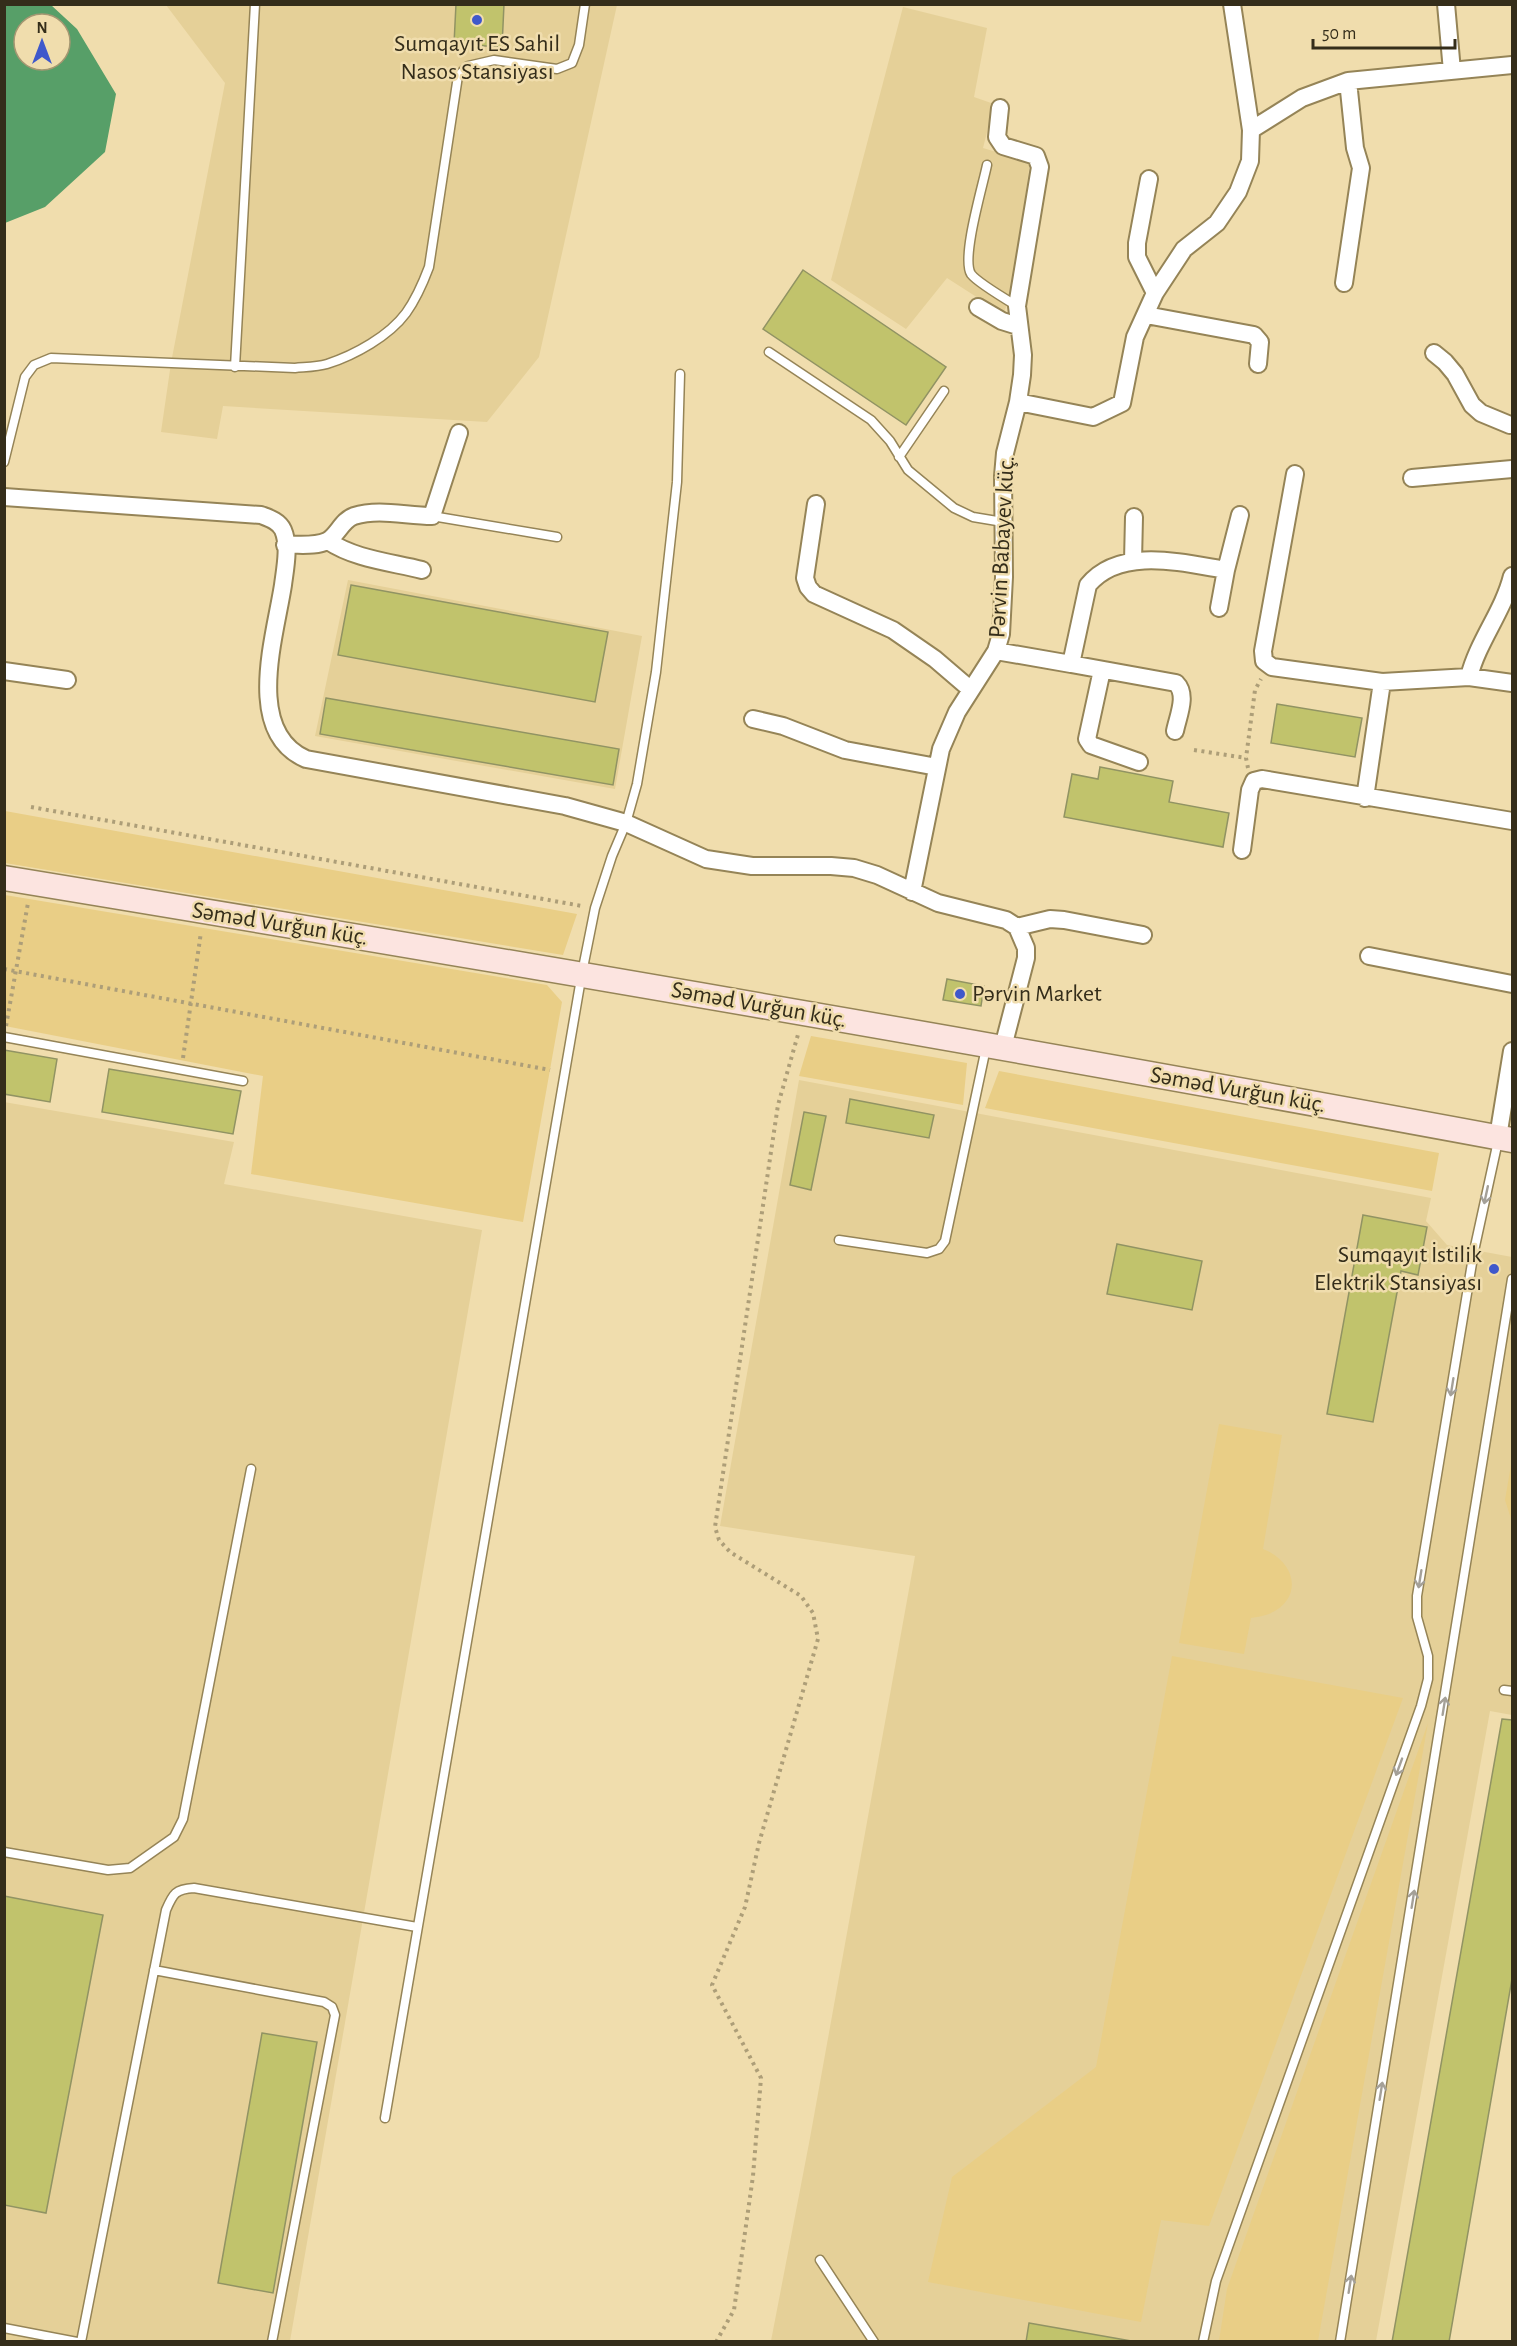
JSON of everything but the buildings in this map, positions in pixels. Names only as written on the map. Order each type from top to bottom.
[{"type":"main road","name":"Səməd Vurğun küç.","points":[[4,878],[582,974],[995,1046],[1505,1139]]},
{"type":"street","points":[[1018,402],[1093,417],[1122,403],[1135,338],[1155,292],[1184,249],[1218,223],[1238,192],[1250,161],[1251,130],[1232,4]]},
{"type":"street","points":[[1446,4],[1452,71]]},
{"type":"street","points":[[1251,130],[1302,98],[1348,81],[1512,65]]},
{"type":"street","points":[[1344,283],[1360,168],[1355,148],[1348,81]]},
{"type":"street","name":"Pərvin Babayev küç.","points":[[912,892],[942,749],[957,712],[996,651],[1003,608],[1005,453],[1018,402],[1023,355],[1017,306],[1040,166],[1036,156],[1003,146],[997,137],[1000,108]]},
{"type":"street","points":[[1149,179],[1138,234],[1137,257],[1155,292]]},
{"type":"street","points":[[978,307],[1002,321],[1018,326]]},
{"type":"street","points":[[1146,315],[1254,335],[1260,342],[1258,364]]},
{"type":"street","points":[[1434,353],[1455,374],[1472,405],[1481,413],[1512,426]]},
{"type":"street","points":[[285,544],[317,544],[328,541],[350,517],[364,513],[432,516],[459,433]]},
{"type":"street","points":[[1412,478],[1512,469]]},
{"type":"street","points":[[1295,474],[1263,651],[1264,661],[1272,667],[1382,682],[1469,677],[1512,684]]},
{"type":"street","points":[[4,497],[261,515],[276,521],[283,529],[286,564],[267,683],[269,712],[275,730],[296,754],[306,759],[565,806],[626,823],[706,859],[752,866],[854,868],[877,875],[938,903],[1006,920],[1017,927],[1026,948],[1026,958],[995,1046]]},
{"type":"street","points":[[816,504],[805,578],[808,587],[814,594],[893,630],[935,659],[970,689]]},
{"type":"street","points":[[1219,608],[1240,515]]},
{"type":"street","points":[[1133,561],[1134,517]]},
{"type":"street","points":[[328,541],[341,550],[353,554],[422,570]]},
{"type":"street","points":[[1071,664],[1088,585],[1096,576],[1133,561],[1157,560],[1226,570]]},
{"type":"street","points":[[1469,677],[1474,657],[1508,592],[1512,576]]},
{"type":"street","points":[[996,651],[1176,684],[1181,689],[1182,698],[1175,731]]},
{"type":"street","points":[[1102,670],[1087,739],[1091,745],[1139,762]]},
{"type":"street","points":[[4,671],[67,680]]},
{"type":"street","points":[[1365,798],[1382,682]]},
{"type":"street","points":[[753,719],[783,726],[845,750],[937,767]]},
{"type":"street","points":[[1242,850],[1250,790],[1254,781],[1262,779],[1512,822]]},
{"type":"street","points":[[1017,927],[1050,919],[1143,935]]},
{"type":"street","points":[[1369,956],[1512,984]]},
{"type":"street","points":[[1505,1139],[1512,1051]]},
{"type":"lane","points":[[235,367],[255,4]]},
{"type":"lane","points":[[4,462],[25,377],[34,365],[51,358],[295,368],[326,365],[382,335],[404,315],[419,292],[429,267],[458,76],[468,66],[494,60],[557,69],[572,63],[579,45],[585,4]]},
{"type":"lane","points":[[987,165],[967,265],[972,275],[1017,306]]},
{"type":"lane","points":[[769,352],[871,420],[890,441],[908,470],[954,508],[973,517],[1003,522]]},
{"type":"lane","points":[[385,2118],[582,974],[595,908],[612,856],[626,823],[636,783],[656,672],[676,482],[680,374]]},
{"type":"lane","points":[[898,456],[944,391]]},
{"type":"lane","points":[[432,516],[557,537]]},
{"type":"lane","points":[[4,1037],[243,1081]]},
{"type":"lane","points":[[839,1240],[927,1253],[939,1249],[945,1241],[995,1046]]},
{"type":"lane","points":[[1203,2342],[1216,2281],[1421,1706],[1428,1679],[1428,1656],[1416,1617],[1417,1596],[1474,1251],[1505,1139]]},
{"type":"lane","points":[[1340,2342],[1512,1279]]},
{"type":"lane","points":[[4,1852],[108,1870],[130,1868],[174,1837],[183,1819],[251,1469]]},
{"type":"lane","points":[[4,2328],[79,2342],[166,1910],[172,1896],[181,1888],[194,1888],[417,1927]]},
{"type":"lane","points":[[154,1970],[324,2002],[332,2007],[335,2015],[272,2342]]},
{"type":"lane","points":[[820,2260],[874,2342]]},
{"type":"path","points":[[1254,781],[1246,758],[1255,690],[1272,667]]},
{"type":"path","points":[[1194,750],[1246,758]]},
{"type":"path","points":[[32,807],[595,908]]},
{"type":"path","points":[[6,1026],[28,899]]},
{"type":"path","points":[[183,1060],[201,928]]},
{"type":"path","points":[[4,969],[550,1070]]},
{"type":"path","points":[[716,2342],[734,2310],[753,2176],[762,2078],[712,1985],[745,1907],[759,1843],[818,1639],[813,1613],[801,1596],[730,1552],[719,1540],[715,1527],[778,1105],[804,1013]]},
{"type":"shaded area","points":[[4,5],[51,5],[59,12],[12,12],[12,72],[72,72],[72,24],[116,94],[105,152],[45,207],[5,223]]},
{"type":"shaded area","name":"Sumqayıt ES Sahil Nasos Stansiyası","points":[[166,5],[617,5],[539,357],[487,422],[223,406],[217,439],[161,432],[171,363],[225,83]]},
{"type":"shaded area","points":[[903,7],[987,28],[974,97],[994,104],[983,148],[1030,162],[1012,294],[1003,314],[947,278],[906,329],[831,280]]},
{"type":"shaded area","points":[[348,580],[642,636],[615,789],[315,736]]},
{"type":"shaded area","points":[[4,811],[577,914],[563,955],[5,863]]},
{"type":"shaded area","points":[[5,895],[547,985],[562,1002],[523,1222],[251,1174],[263,1076],[5,1026]]},
{"type":"shaded area","points":[[811,1036],[967,1063],[963,1105],[799,1076]]},
{"type":"shaded area","points":[[999,1071],[1439,1153],[1432,1191],[985,1108]]},
{"type":"shaded area","points":[[799,1080],[1431,1198],[1426,1221],[1447,1245],[1512,1257],[1512,1715],[1490,1711],[1376,2341],[771,2341],[915,1556],[720,1526]]},
{"type":"shaded area","points":[[4,1102],[234,1142],[224,1184],[482,1230],[290,2341],[5,2341]]},
{"type":"shaded area","points":[[1219,1424],[1282,1435],[1263,1549],[1282,1562],[1292,1580],[1291,1590],[1288,1599],[1280,1607],[1269,1614],[1251,1618],[1244,1654],[1179,1643]]},
{"type":"shaded area","points":[[1512,1459],[1512,1522],[1505,1500]]},
{"type":"shaded area","points":[[1172,1656],[1403,1698],[1209,2226],[1161,2220],[1141,2322],[928,2282],[952,2177],[1096,2067]]},
{"type":"shaded area","points":[[1428,1723],[1318,2341],[1219,2341],[1227,2289]]},
{"type":"place","name":"Sumqayıt ES Sahil Nasos Stansiyası","points":[[477,20]]},
{"type":"place","name":"Pərvin Market","points":[[960,994]]},
{"type":"place","name":"Sumqayıt İstilik Elektrik Stansiyası","points":[[1494,1269]]}]
